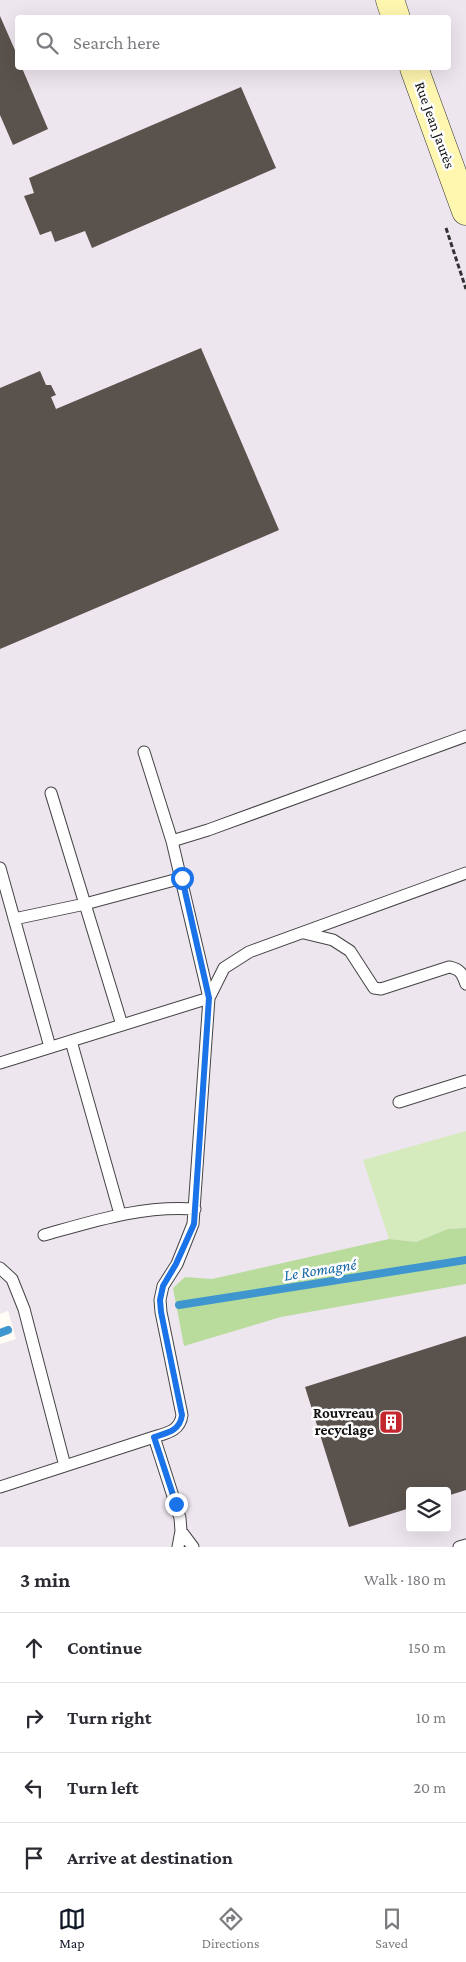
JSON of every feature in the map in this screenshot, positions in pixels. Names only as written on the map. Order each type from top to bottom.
[{"type":"street","points":[[390,0],[395,15]]},
{"type":"street","name":"Rue Jean Jaurès","points":[[415,70],[466,211]]},
{"type":"lane","points":[[172,840],[208,830],[466,736]]},
{"type":"lane","points":[[0,1487],[175,1430],[181,1423],[182,1415],[160,1300],[163,1286],[176,1264],[194,1224],[209,998],[172,840],[144,752]]},
{"type":"lane","points":[[51,793],[122,1025]]},
{"type":"lane","points":[[0,868],[50,1047]]},
{"type":"lane","points":[[0,1063],[209,998],[224,968],[249,952],[466,873]]},
{"type":"lane","points":[[14,919],[85,904],[182,878]]},
{"type":"lane","points":[[304,933],[333,940],[350,951],[374,988],[381,989],[449,967],[457,968],[463,974],[466,984]]},
{"type":"lane","points":[[71,1041],[120,1214]]},
{"type":"lane","points":[[398,1102],[466,1081]]},
{"type":"lane","points":[[44,1235],[120,1214],[171,1207],[196,1209]]},
{"type":"lane","points":[[0,1268],[12,1279],[24,1309],[65,1466]]},
{"type":"lane","points":[[154,1437],[176,1504],[181,1531],[178,1547]]},
{"type":"lane","points":[[181,1531],[192,1547]]},
{"type":"lane","points":[[459,1547],[466,1545]]},
{"type":"shaded area","points":[[0,0],[466,0],[466,1547],[0,1547],[0,1344],[16,1339],[8,1311],[0,1314]]},
{"type":"green space","points":[[466,1131],[466,1228],[448,1229],[416,1242],[389,1239],[363,1160]]},
{"type":"green space","points":[[466,1228],[466,1284],[281,1317],[184,1346],[173,1288],[185,1277],[212,1279],[389,1239],[416,1242],[448,1229]]},
{"type":"building","points":[[0,16],[15,50],[15,70],[23,70],[48,129],[13,145],[0,115]]},
{"type":"building","points":[[241,87],[276,168],[92,248],[85,231],[55,242],[51,231],[40,235],[24,196],[34,193],[29,178]]},
{"type":"building","points":[[201,348],[279,530],[0,649],[0,388],[40,371],[46,385],[51,385],[56,395],[51,397],[56,409]]},
{"type":"building","name":"Rouvreau recyclage","points":[[466,1336],[466,1490],[451,1495],[451,1487],[406,1487],[406,1509],[349,1527],[305,1387]]},
{"type":"waterway","name":"Le Romagné","points":[[179,1305],[466,1260]]},
{"type":"waterway","name":"Le Romagné","points":[[0,1333],[8,1330]]},
{"type":"place","name":"Rouvreau recyclage","points":[[391,1422]]},
{"type":"route","points":[[176,1504],[154,1437],[175,1430],[181,1423],[182,1415],[160,1300],[163,1286],[176,1264],[194,1224],[209,998],[182,878]]}]
